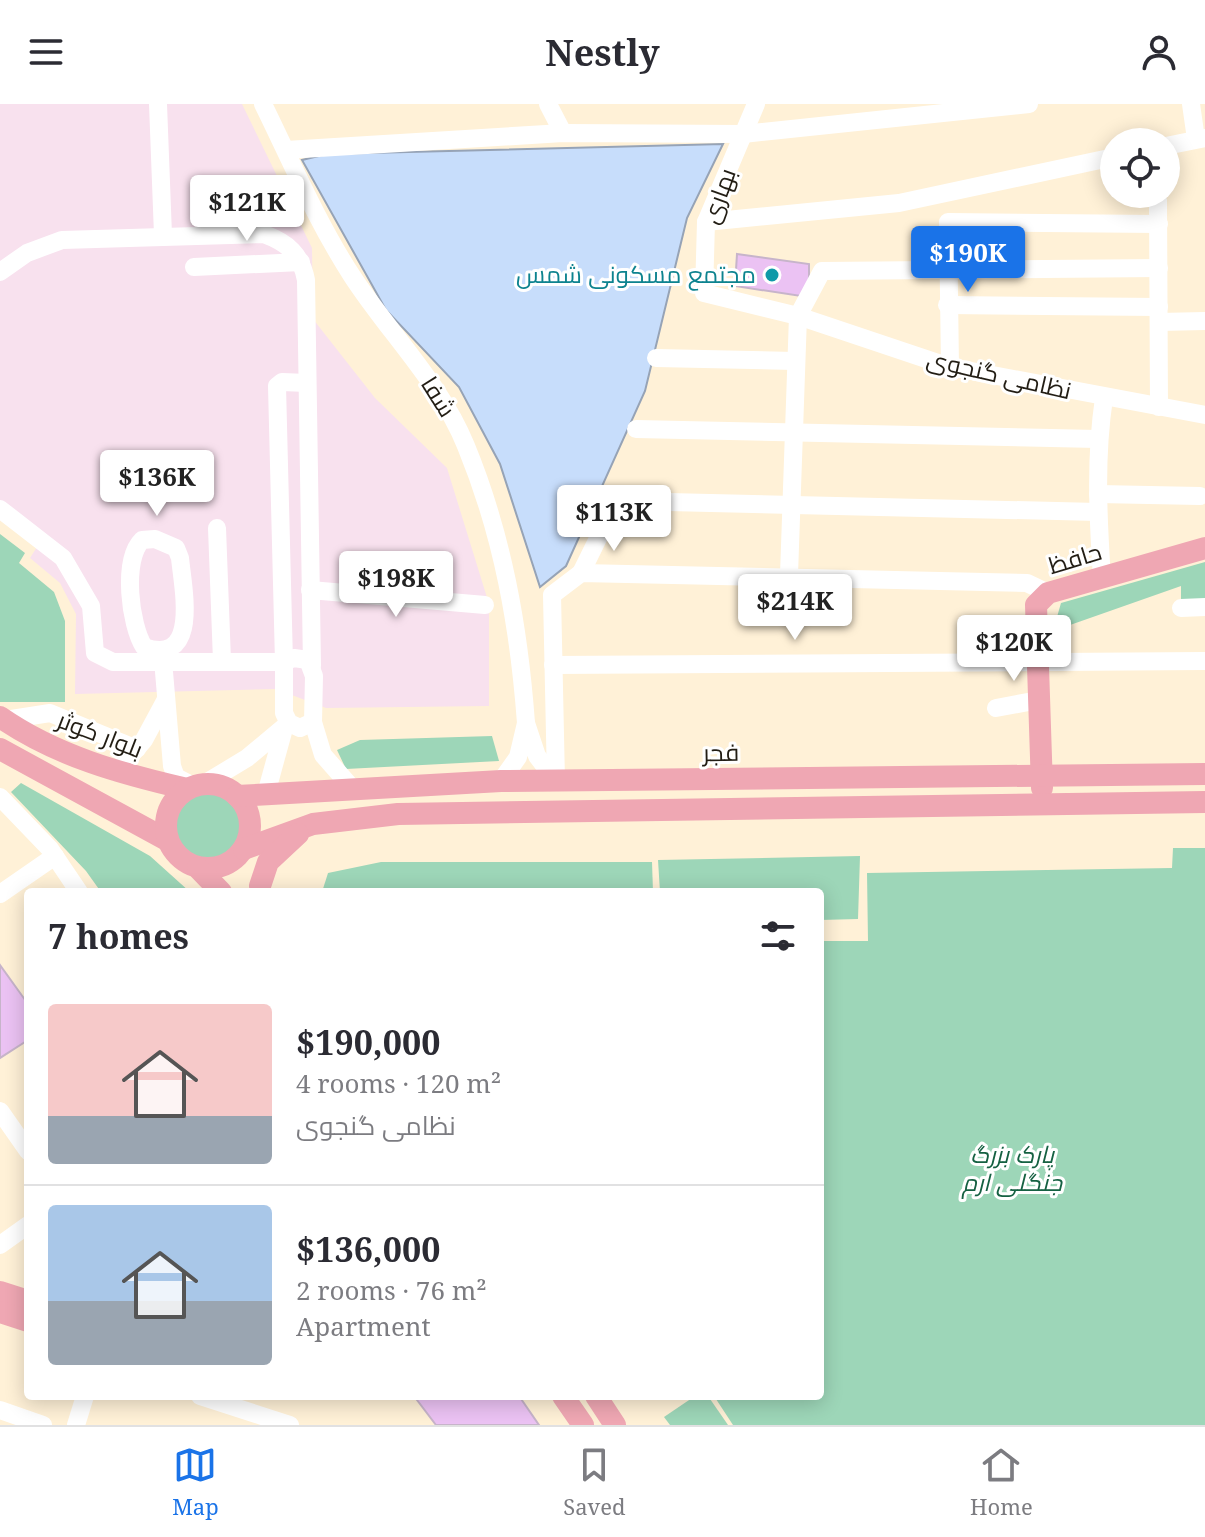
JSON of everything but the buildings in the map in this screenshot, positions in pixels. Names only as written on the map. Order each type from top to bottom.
[{"type":"main road","name":"حافظ","points":[[1042,805],[1036,605],[1048,593],[1205,548]]},
{"type":"main road","name":"بلوار کوثر","points":[[2,719],[79,758],[116,772],[195,786]]},
{"type":"main road","points":[[0,749],[167,840],[185,862],[198,868],[217,888]]},
{"type":"main road","points":[[67,786],[76,783],[83,775],[79,758]]},
{"type":"main road","name":"فجر","points":[[237,796],[501,781],[1205,774]]},
{"type":"main road","points":[[167,840],[166,816],[170,805],[195,786],[228,788],[237,796],[250,821],[242,851],[260,888]]},
{"type":"main road","points":[[198,868],[222,867],[242,851],[313,824],[443,812],[1205,802]]},
{"type":"main road","points":[[261,888],[268,862],[289,840],[313,824]]},
{"type":"main road","points":[[566,1400],[583,1425]]},
{"type":"main road","points":[[599,1400],[615,1425]]},
{"type":"street","points":[[158,104],[163,235]]},
{"type":"street","name":"شفا","points":[[263,104],[351,275],[438,393],[465,444],[488,507],[510,588],[526,723]]},
{"type":"street","points":[[548,104],[563,133]]},
{"type":"street","name":"بهاری","points":[[756,104],[706,222],[704,293],[798,316]]},
{"type":"street","points":[[286,150],[563,133],[743,134],[1029,104]]},
{"type":"street","points":[[1180,143],[1201,138],[1191,104]]},
{"type":"street","points":[[706,222],[899,203],[1100,160]]},
{"type":"street","points":[[1158,208],[1159,407]]},
{"type":"street","points":[[950,367],[948,222],[1159,224]]},
{"type":"street","points":[[0,272],[27,253],[62,240],[163,235],[264,234],[288,243],[301,262],[306,280],[313,722],[323,755],[352,788]]},
{"type":"street","points":[[194,267],[301,262]]},
{"type":"street","points":[[789,575],[798,316],[822,271],[1159,268]]},
{"type":"street","points":[[947,305],[1159,315],[1205,321]]},
{"type":"street","name":"نظامی گنجوی","points":[[798,316],[950,367],[1205,415]]},
{"type":"street","points":[[656,358],[795,361]]},
{"type":"street","points":[[307,383],[282,382],[277,386],[277,463],[284,713],[289,723],[300,728],[313,722]]},
{"type":"street","points":[[1102,578],[1098,439],[1104,398]]},
{"type":"street","points":[[636,429],[1098,439]]},
{"type":"street","points":[[277,463],[308,462]]},
{"type":"street","points":[[556,781],[552,595],[581,573],[618,508],[1098,503],[1200,496]]},
{"type":"street","points":[[0,509],[63,558],[91,606],[95,653],[113,662],[166,654],[179,641],[184,626],[180,558],[176,548],[155,539],[142,540],[131,559],[133,627],[144,647],[166,654],[222,661],[284,662],[294,658],[308,660],[312,666]]},
{"type":"street","points":[[217,528],[222,661]]},
{"type":"street","points":[[581,573],[789,575],[1027,583],[1048,593]]},
{"type":"street","points":[[310,590],[485,605]]},
{"type":"street","points":[[1181,608],[1205,607]]},
{"type":"street","points":[[166,654],[166,699],[172,766],[176,777],[195,786],[247,758],[289,723]]},
{"type":"street","points":[[553,665],[1205,661]]},
{"type":"street","points":[[116,772],[137,749],[166,699]]},
{"type":"street","points":[[996,708],[1039,700]]},
{"type":"street","points":[[2,719],[50,713],[137,749]]},
{"type":"street","points":[[266,794],[275,750],[289,723]]},
{"type":"street","points":[[501,781],[518,757],[526,723]]},
{"type":"street","points":[[526,723],[537,756],[556,781]]},
{"type":"street","points":[[0,797],[55,856],[76,888]]},
{"type":"street","points":[[0,894],[55,856]]},
{"type":"street","points":[[0,1111],[24,1145]]},
{"type":"street","points":[[0,1245],[24,1228]]},
{"type":"street","points":[[76,1425],[84,1400]]},
{"type":"street","points":[[212,1400],[290,1425]]},
{"type":"street","points":[[0,1410],[43,1425]]},
{"type":"shaded area","points":[[0,104],[242,104],[312,248],[313,319],[375,398],[447,468],[489,604],[489,706],[326,708],[276,689],[75,694],[76,614],[60,583],[30,558],[37,547],[0,520]]},
{"type":"green space","points":[[0,534],[25,553],[19,563],[54,592],[65,621],[65,702],[0,702]]},
{"type":"green space","points":[[1205,562],[1205,600],[1181,601],[1181,586],[1053,631],[1061,603]]},
{"type":"green space","points":[[492,736],[499,761],[346,769],[337,750],[360,740]]},
{"type":"green space","points":[[21,783],[150,856],[186,888],[98,888],[86,871],[11,792]]},
{"type":"green space","points":[[206,791],[231,801],[241,826],[231,851],[206,861],[181,851],[171,826],[181,801]]},
{"type":"green space","name":"پارک بزرگ جنگلی ارم","points":[[1173,848],[1205,848],[1205,1425],[733,1425],[717,1400],[824,1400],[824,941],[868,941],[867,873],[1172,868]]},
{"type":"green space","points":[[860,856],[858,919],[824,920],[824,888],[660,888],[658,860]]},
{"type":"green space","points":[[381,862],[652,862],[653,888],[323,888],[328,873]]},
{"type":"green space","points":[[689,1400],[711,1400],[728,1425],[670,1425],[664,1417]]},
{"type":"water","points":[[723,144],[687,218],[645,391],[566,566],[540,587],[500,464],[459,387],[386,310],[302,160],[327,154]]},
{"type":"place","name":"مجتمع مسکونی شمس","points":[[772,275]]}]
